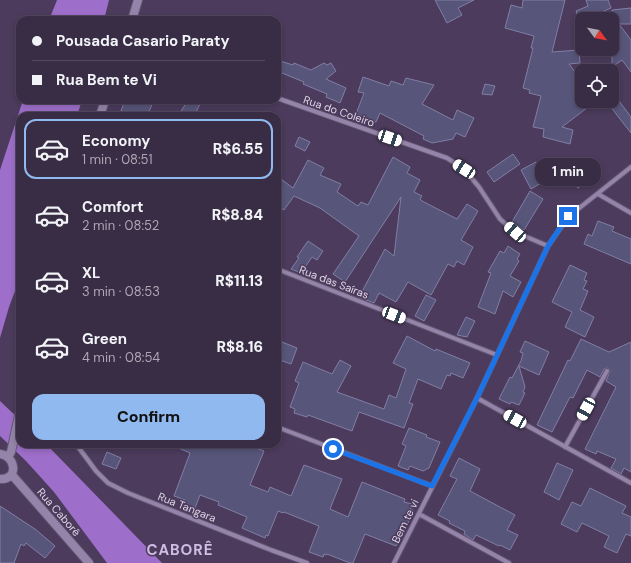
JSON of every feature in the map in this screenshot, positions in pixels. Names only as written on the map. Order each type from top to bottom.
[{"type":"street","points":[[133,16],[138,0]]},
{"type":"street","name":"Rua do Coleiro","points":[[281,99],[447,158],[464,169],[479,187],[500,219],[515,232],[548,246]]},
{"type":"street","name":"Bem te vi","points":[[394,563],[477,398],[548,246],[568,216],[631,167]]},
{"type":"street","points":[[598,194],[631,213]]},
{"type":"street","name":"Rua das Saíras","points":[[281,271],[497,355]]},
{"type":"street","points":[[565,447],[607,371]]},
{"type":"street","points":[[477,398],[631,483]]},
{"type":"street","points":[[0,479],[6,479],[12,475],[14,470],[10,455],[16,429]]},
{"type":"street","points":[[281,429],[432,486]]},
{"type":"street","name":"Rua Tangara","points":[[79,448],[96,471],[108,483],[128,493],[271,550],[308,563]]},
{"type":"street","points":[[0,454],[10,455]]},
{"type":"street","name":"Rua Caborê","points":[[12,475],[89,563]]},
{"type":"street","points":[[418,514],[509,563]]},
{"type":"shaded area","points":[[57,0],[109,0],[105,16],[51,16]]},
{"type":"shaded area","points":[[22,104],[81,104],[78,112],[19,112]]},
{"type":"shaded area","points":[[16,121],[16,289],[0,338],[0,170]]},
{"type":"shaded area","points":[[0,401],[16,416],[16,448],[50,448],[162,563],[107,563],[54,492],[26,461],[0,436]]},
{"type":"building","points":[[435,0],[474,0],[458,8],[462,15],[447,23]]},
{"type":"building","points":[[523,0],[565,0],[552,52],[575,50],[575,56],[579,56],[580,63],[569,64],[575,72],[575,108],[587,108],[562,127],[573,130],[570,144],[543,137],[544,129],[533,127],[541,96],[529,93],[530,90],[523,88],[533,48],[531,48],[534,36],[505,28],[511,5],[522,8]]},
{"type":"building","points":[[586,0],[608,0],[611,8],[602,12],[576,12],[588,6]]},
{"type":"building","points":[[631,8],[631,24],[619,24],[619,12],[612,12],[612,10]]},
{"type":"building","points":[[619,24],[631,40],[631,72],[622,60],[616,64],[612,64],[612,56],[619,56]]},
{"type":"building","points":[[281,61],[293,65],[294,63],[311,70],[324,63],[327,65],[331,63],[336,71],[326,79],[346,88],[340,103],[326,97],[327,94],[303,84],[304,82],[281,73]]},
{"type":"building","points":[[363,77],[389,86],[391,81],[403,85],[406,78],[434,85],[422,104],[453,120],[457,110],[474,118],[465,137],[456,133],[453,139],[432,143],[423,139],[424,136],[380,113],[376,122],[356,114],[364,93],[358,92]]},
{"type":"building","points":[[485,84],[495,86],[492,95],[482,94]]},
{"type":"building","points":[[619,101],[631,117],[631,133],[611,108],[619,108]]},
{"type":"building","points":[[124,104],[152,104],[149,112],[121,111]]},
{"type":"building","points":[[186,104],[200,104],[196,112],[180,112]]},
{"type":"building","points":[[299,137],[310,142],[305,151],[295,146]]},
{"type":"building","points":[[513,154],[520,164],[494,182],[487,172]]},
{"type":"building","points":[[393,157],[410,167],[407,173],[420,180],[414,192],[422,196],[420,199],[422,201],[457,219],[467,204],[478,211],[461,240],[473,247],[464,265],[457,261],[454,267],[448,264],[431,295],[408,282],[396,302],[379,293],[374,303],[359,297],[385,249],[394,256],[401,197],[345,282],[333,274],[359,236],[320,208],[294,196],[284,210],[281,208],[281,179],[293,188],[308,160],[324,168],[320,175],[341,184],[337,192],[358,206],[361,202],[368,205]]},
{"type":"building","points":[[536,162],[546,180],[531,189],[521,170]]},
{"type":"building","points":[[584,167],[591,177],[578,188],[570,178]]},
{"type":"building","points":[[530,191],[543,199],[524,230],[512,222]]},
{"type":"building","points":[[598,221],[614,227],[612,231],[631,239],[631,264],[584,244],[588,234],[592,236]]},
{"type":"building","points":[[308,241],[323,251],[317,260],[312,257],[301,273],[291,269],[299,258],[297,257]]},
{"type":"building","points":[[508,246],[520,254],[517,259],[519,261],[510,276],[521,282],[513,297],[503,291],[495,314],[478,307],[491,273],[488,272],[500,251],[504,253]]},
{"type":"building","points":[[570,265],[587,273],[584,280],[587,281],[583,289],[588,291],[580,310],[594,317],[585,337],[565,327],[572,312],[552,302]]},
{"type":"building","points":[[426,295],[436,300],[424,321],[415,316]]},
{"type":"building","points":[[466,317],[475,321],[467,337],[457,335]]},
{"type":"building","points":[[407,336],[435,351],[436,349],[470,363],[463,378],[451,373],[450,376],[447,375],[441,389],[418,379],[409,403],[413,404],[404,428],[359,412],[352,431],[308,415],[307,417],[294,413],[295,409],[290,407],[299,383],[295,381],[303,362],[332,374],[340,360],[351,366],[337,392],[384,409],[389,395],[396,398],[406,369],[393,363]]},
{"type":"building","points":[[581,339],[609,352],[631,342],[631,472],[624,468],[621,474],[611,468],[616,459],[597,451],[596,454],[585,449],[616,387],[606,381],[610,371],[608,368],[604,369],[600,377],[587,370],[573,398],[570,397],[552,432],[537,425],[568,360],[570,361]]},
{"type":"building","points":[[525,341],[549,352],[539,375],[519,366],[525,387],[523,392],[525,393],[519,405],[511,402],[510,404],[499,399],[510,377],[512,378],[521,361],[523,353],[520,352]]},
{"type":"building","points":[[281,342],[297,348],[291,364],[281,360]]},
{"type":"building","points":[[409,428],[427,435],[426,437],[440,442],[429,468],[423,471],[410,466],[408,470],[398,466],[406,446],[402,444]]},
{"type":"building","points":[[178,448],[256,448],[264,451],[250,485],[268,492],[270,487],[291,496],[304,465],[342,479],[330,509],[348,517],[362,482],[405,499],[404,502],[412,504],[410,508],[414,511],[396,546],[365,534],[353,563],[327,554],[324,554],[323,557],[309,552],[319,526],[284,512],[278,511],[268,536],[266,535],[265,538],[242,528],[247,517],[218,505],[219,502],[200,495],[193,513],[181,508],[185,500],[174,496],[190,453]]},
{"type":"building","points":[[107,452],[121,458],[116,469],[102,464]]},
{"type":"building","points":[[459,458],[480,469],[470,491],[515,515],[507,530],[518,535],[510,550],[476,535],[473,540],[464,534],[465,531],[449,523],[450,521],[438,515],[457,479],[450,476]]},
{"type":"building","points":[[557,463],[573,470],[559,500],[544,492]]},
{"type":"building","points":[[590,488],[626,506],[622,513],[631,517],[631,536],[626,534],[617,553],[604,547],[609,536],[582,523],[577,532],[561,524],[572,502],[581,506]]},
{"type":"building","points":[[0,506],[35,529],[55,546],[45,558],[26,543],[24,546],[21,544],[14,563],[0,563]]},
{"type":"district","name":"CABORÊ","points":[[180,550]]},
{"type":"route","points":[[333,449],[432,486],[477,398],[548,246],[568,216]]}]
